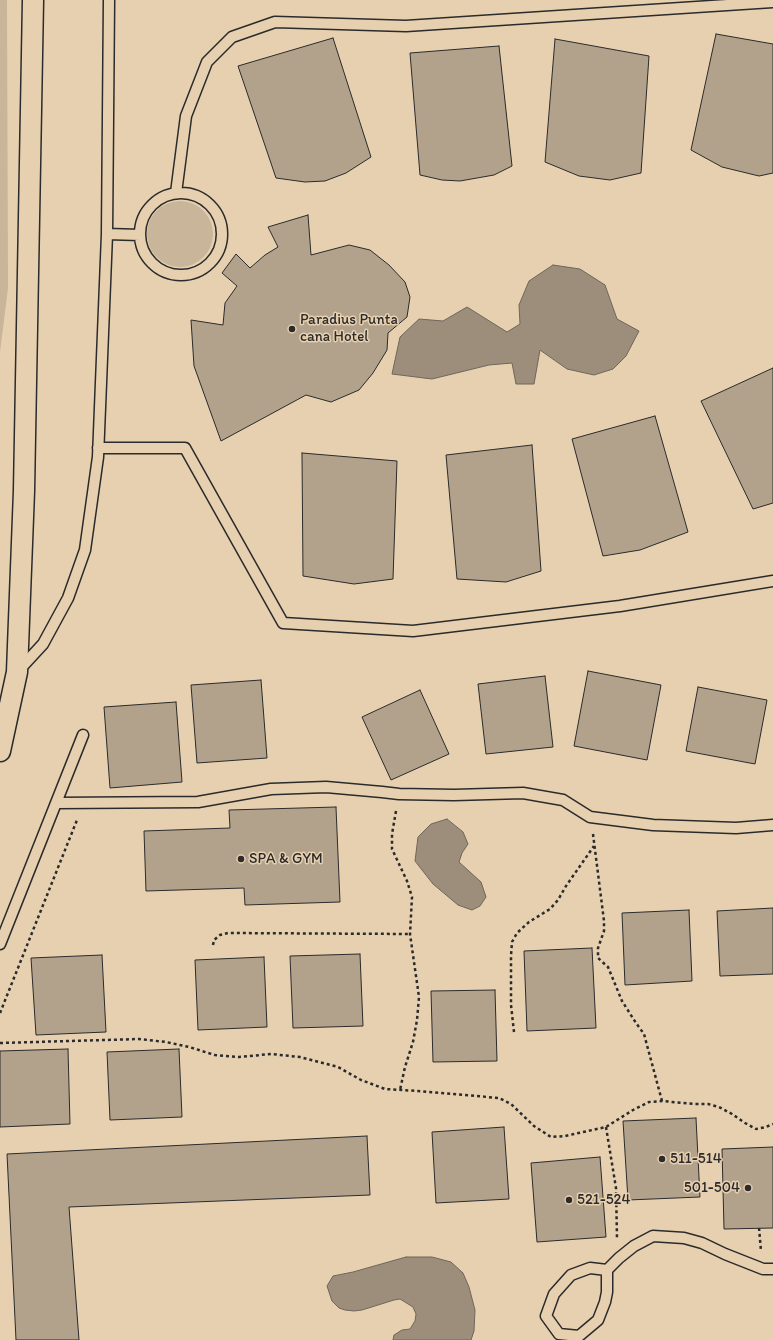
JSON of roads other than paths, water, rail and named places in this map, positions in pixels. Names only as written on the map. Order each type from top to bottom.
[{"type":"street","points":[[0,750],[17,672],[24,491],[33,0]]},
{"type":"lane","points":[[17,672],[43,644],[68,598],[84,550],[98,448],[107,234],[109,0]]},
{"type":"lane","points":[[176,193],[186,116],[207,62],[232,37],[275,22],[406,26],[773,2]]},
{"type":"lane","points":[[176,193],[190,194],[202,198],[212,207],[219,218],[222,231],[222,244],[217,256],[208,266],[196,273],[184,276],[170,274],[158,269],[149,260],[142,248],[140,235],[141,223],[146,212],[154,203],[165,196],[176,193]]},
{"type":"lane","points":[[107,234],[140,235]]},
{"type":"lane","points":[[98,448],[185,448],[283,623],[413,631],[620,606],[773,581]]},
{"type":"lane","points":[[0,944],[83,735]]},
{"type":"lane","points":[[56,803],[198,802],[271,789],[326,787],[399,794],[454,795],[524,793],[563,800],[590,817],[653,825],[736,828],[773,825]]},
{"type":"lane","points":[[606,1270],[607,1292],[598,1320],[579,1336],[559,1334],[546,1316],[554,1294],[571,1275],[590,1268],[606,1270],[634,1246],[653,1236],[684,1238],[702,1243],[763,1269],[773,1269]]},
{"type":"place","name":"Paradius Punta cana Hotel","points":[[292,329]]},
{"type":"place","name":"SPA & GYM","points":[[241,859]]},
{"type":"place","name":"511-514","points":[[662,1159]]},
{"type":"place","name":"501-504","points":[[748,1188]]},
{"type":"place","name":"521-524","points":[[569,1200]]}]
